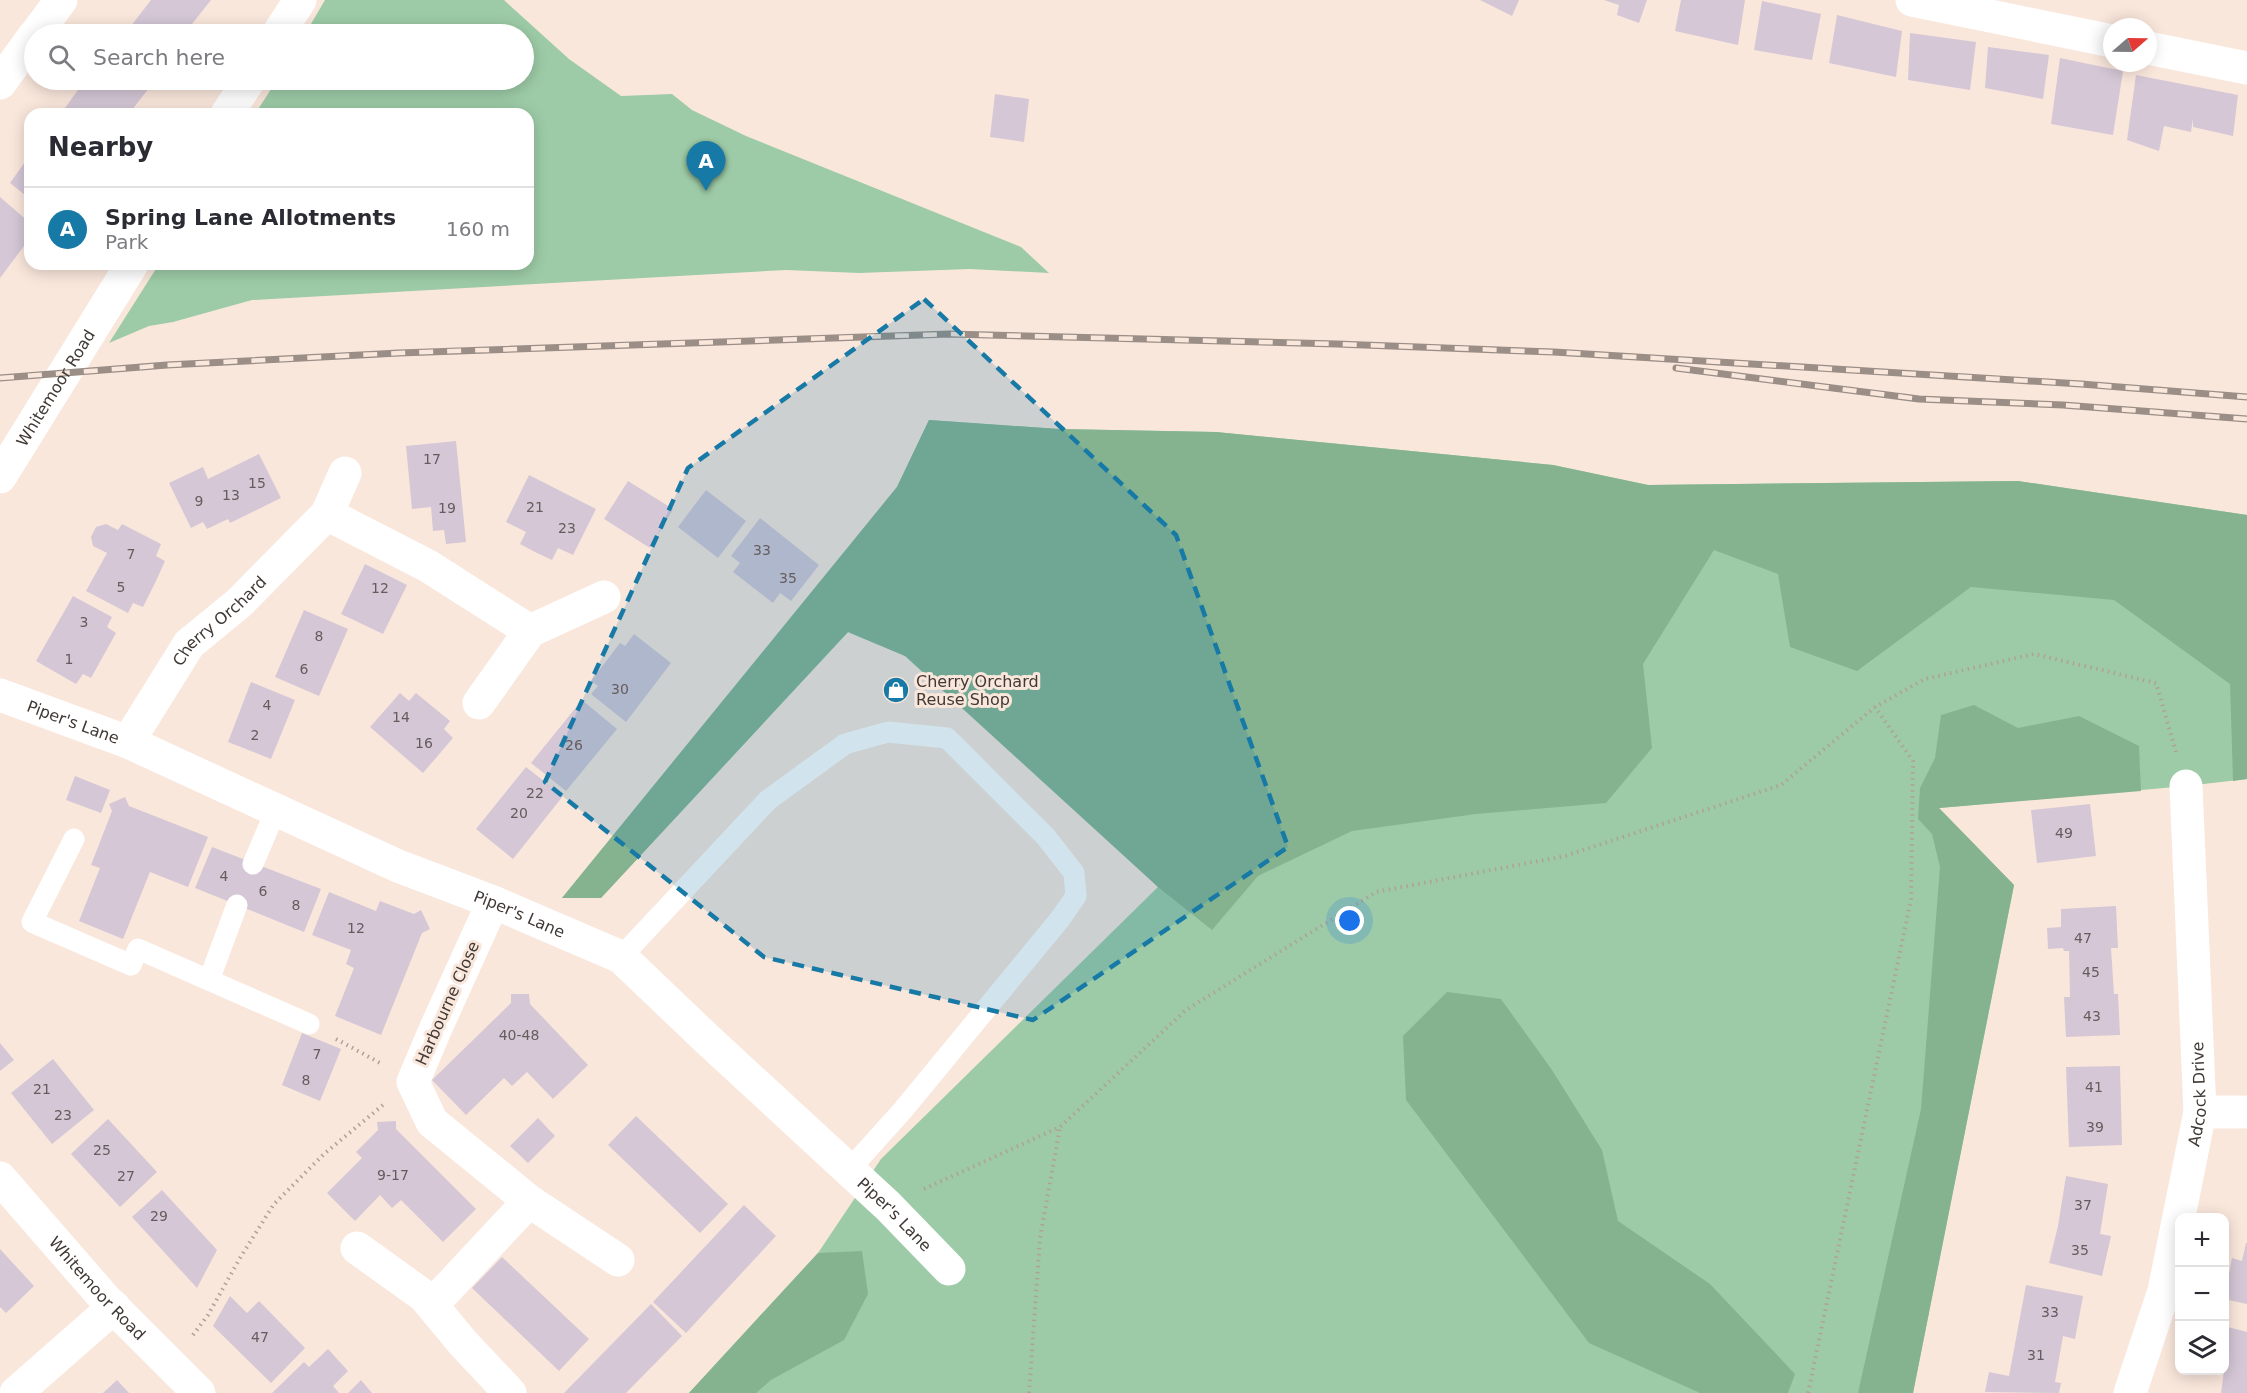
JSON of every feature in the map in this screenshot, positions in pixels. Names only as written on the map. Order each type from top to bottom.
[{"type":"street","points":[[43,24],[61,0]]},
{"type":"street","points":[[284,24],[300,0]]},
{"type":"street","points":[[1912,0],[2103,39]]},
{"type":"street","points":[[0,83],[24,50]]},
{"type":"street","points":[[2157,50],[2247,68]]},
{"type":"street","points":[[231,108],[243,90]]},
{"type":"street","name":"Whitemoor Road","points":[[3,472],[128,270]]},
{"type":"street","name":"Cherry Orchard","points":[[128,742],[189,644],[238,603],[327,514],[345,473]]},
{"type":"street","points":[[327,514],[428,566],[530,631]]},
{"type":"street","points":[[479,704],[530,631],[604,597]]},
{"type":"street","name":"Piper's Lane","points":[[0,695],[128,742],[398,866],[493,902],[621,957],[888,1206],[949,1269]]},
{"type":"street","name":"Adcock Drive","points":[[2130,1393],[2164,1291],[2200,1112],[2186,786]]},
{"type":"street","name":"Harbourne Close","points":[[493,902],[413,1082],[432,1122],[529,1202],[618,1260]]},
{"type":"street","points":[[2200,1112],[2247,1112]]},
{"type":"street","name":"Whitemoor Road","points":[[0,1178],[114,1307],[199,1393]]},
{"type":"street","points":[[432,1305],[529,1202]]},
{"type":"street","points":[[357,1248],[424,1296],[463,1343],[510,1393]]},
{"type":"street","points":[[16,1393],[114,1307]]},
{"type":"lane","points":[[621,957],[768,800],[845,744],[888,732],[947,738],[1046,837],[1074,873],[1077,896],[903,1110],[849,1170]]},
{"type":"lane","points":[[253,864],[276,810]]},
{"type":"lane","points":[[74,839],[32,922],[131,965],[138,949],[309,1024]]},
{"type":"lane","points":[[209,980],[237,905]]},
{"type":"path","points":[[888,1206],[1060,1127],[1186,1010],[1376,892],[1565,856],[1781,785],[1875,707],[1925,679],[2034,654],[2156,683],[2186,786]]},
{"type":"path","points":[[1808,1393],[1911,899],[1913,761],[1875,707]]},
{"type":"path","points":[[170,1364],[208,1315],[274,1204],[324,1154],[413,1082],[309,1024]]},
{"type":"path","points":[[1029,1393],[1040,1238],[1060,1127]]},
{"type":"highlighted area","points":[[924,299],[1176,535],[1288,847],[1033,1020],[764,957],[545,782],[688,468]]},
{"type":"green space","points":[[325,0],[504,0],[530,24],[311,24]]},
{"type":"green space","points":[[534,27],[569,59],[621,96],[672,94],[692,110],[746,136],[1021,247],[1049,273],[970,269],[859,273],[786,270],[252,300],[173,322],[149,326],[109,343],[155,270],[534,270],[534,108],[259,108],[271,90],[534,90]]},
{"type":"green space","points":[[929,420],[1059,429],[1216,432],[1553,465],[1648,485],[2018,481],[2247,515],[2247,779],[1939,808],[2014,885],[1913,1393],[689,1393],[818,1253],[881,1159],[1158,887],[932,667],[848,632],[601,898],[562,898],[897,487]]},
{"type":"green space","points":[[929,420],[1059,429],[1216,432],[1553,465],[1648,485],[2018,481],[2247,515],[2247,779],[2233,781],[2230,684],[2114,600],[1971,587],[1857,671],[1790,647],[1778,574],[1714,550],[1643,664],[1652,748],[1606,803],[1476,814],[1352,831],[1258,876],[1212,930],[1158,887],[905,656],[848,632],[601,898],[562,898],[897,487]]},
{"type":"green space","points":[[1974,705],[2018,728],[2079,716],[2139,746],[2141,791],[1939,808],[2014,885],[1913,1393],[1858,1393],[1921,1109],[1940,867],[1932,834],[1918,819],[1920,788],[1935,758],[1941,715]]},
{"type":"green space","points":[[1447,992],[1501,999],[1552,1070],[1602,1150],[1618,1221],[1710,1284],[1795,1374],[1788,1393],[1700,1393],[1589,1343],[1406,1100],[1403,1036]]},
{"type":"green space","points":[[862,1251],[868,1294],[844,1340],[771,1380],[756,1393],[689,1393],[818,1253]]},
{"type":"building","points":[[151,0],[211,0],[192,24],[132,24]]},
{"type":"building","points":[[1480,0],[1519,0],[1512,16]]},
{"type":"building","points":[[1604,0],[1647,0],[1639,23],[1617,15],[1619,5]]},
{"type":"building","points":[[1681,0],[1745,0],[1738,45],[1675,31]]},
{"type":"building","points":[[1762,1],[1821,14],[1812,60],[1754,50]]},
{"type":"building","points":[[1837,15],[1902,31],[1896,77],[1829,63]]},
{"type":"building","points":[[1910,33],[1976,42],[1970,90],[1908,80]]},
{"type":"building","points":[[1988,47],[2049,55],[2043,99],[1985,88]]},
{"type":"building","points":[[2060,58],[2103,67],[2103,72],[2123,72],[2113,135],[2051,124]]},
{"type":"building","points":[[2136,75],[2238,95],[2233,136],[2193,127],[2193,118],[2191,132],[2164,126],[2159,151],[2127,140]]},
{"type":"building","points":[[78,90],[147,90],[134,108],[65,108]]},
{"type":"building","points":[[995,94],[1029,99],[1024,142],[990,137]]},
{"type":"building","points":[[24,163],[24,194],[10,183]]},
{"type":"building","points":[[0,197],[24,218],[24,246],[0,278]]},
{"type":"building","points":[[456,441],[466,542],[446,544],[444,530],[433,531],[431,507],[412,509],[406,446]]},
{"type":"building","points":[[259,454],[281,498],[230,523],[228,519],[207,529],[203,522],[191,528],[169,483],[203,467],[208,479]]},
{"type":"building","points":[[529,475],[596,509],[573,555],[558,548],[552,560],[535,552],[520,544],[526,532],[506,522]]},
{"type":"building","points":[[628,481],[673,509],[650,548],[604,519]]},
{"type":"building","points":[[706,490],[746,521],[718,558],[678,527]]},
{"type":"building","points":[[760,518],[819,565],[791,601],[780,593],[773,603],[733,572],[740,563],[731,556]]},
{"type":"building","points":[[106,524],[118,530],[122,524],[161,544],[156,556],[165,561],[155,583],[143,607],[133,603],[128,613],[86,591],[107,553],[93,546],[91,537],[96,527]]},
{"type":"building","points":[[365,564],[407,585],[383,634],[341,614]]},
{"type":"building","points":[[73,596],[112,617],[107,627],[116,633],[91,678],[83,674],[76,684],[36,661]]},
{"type":"building","points":[[304,610],[348,629],[319,696],[275,677]]},
{"type":"building","points":[[634,634],[671,663],[626,722],[591,694],[598,686],[591,681],[620,643],[625,646]]},
{"type":"building","points":[[251,682],[295,700],[271,759],[228,742]]},
{"type":"building","points":[[400,693],[409,701],[416,693],[450,721],[444,729],[453,738],[423,773],[370,727]]},
{"type":"building","points":[[582,700],[617,729],[566,791],[531,763]]},
{"type":"building","points":[[526,767],[563,796],[513,859],[476,829]]},
{"type":"building","points":[[75,776],[110,790],[101,813],[66,800]]},
{"type":"building","points":[[125,797],[129,806],[208,837],[188,887],[150,872],[123,939],[79,921],[100,868],[91,865],[112,811],[109,804]]},
{"type":"building","points":[[2090,804],[2096,856],[2037,863],[2031,810]]},
{"type":"building","points":[[212,847],[321,889],[304,932],[195,888]]},
{"type":"building","points":[[329,892],[376,911],[380,901],[414,914],[421,910],[430,929],[422,933],[381,1035],[335,1016],[354,968],[346,964],[351,950],[312,935]]},
{"type":"building","points":[[2116,906],[2118,948],[2111,948],[2114,994],[2118,994],[2120,1035],[2066,1037],[2064,997],[2070,997],[2069,951],[2064,951],[2063,948],[2048,949],[2047,928],[2061,927],[2061,909]]},
{"type":"building","points":[[511,994],[529,994],[530,1004],[588,1065],[553,1099],[527,1072],[512,1086],[504,1078],[466,1115],[432,1080],[511,1003]]},
{"type":"building","points":[[302,1033],[341,1049],[320,1101],[282,1085]]},
{"type":"building","points":[[0,1043],[14,1060],[0,1071]]},
{"type":"building","points":[[53,1059],[94,1110],[52,1144],[11,1093]]},
{"type":"building","points":[[2120,1066],[2122,1145],[2069,1147],[2066,1067]]},
{"type":"building","points":[[636,1116],[728,1204],[700,1233],[608,1145]]},
{"type":"building","points":[[538,1118],[555,1136],[528,1163],[510,1146]]},
{"type":"building","points":[[108,1119],[157,1172],[120,1207],[71,1154]]},
{"type":"building","points":[[396,1121],[396,1129],[476,1209],[443,1242],[401,1200],[392,1208],[380,1195],[355,1221],[327,1193],[362,1158],[356,1152],[378,1130],[377,1122]]},
{"type":"building","points":[[2066,1176],[2108,1184],[2100,1234],[2111,1236],[2102,1276],[2049,1263]]},
{"type":"building","points":[[162,1190],[217,1250],[197,1288],[132,1217]]},
{"type":"building","points":[[744,1205],[776,1236],[686,1333],[653,1302]]},
{"type":"building","points":[[2247,1243],[2247,1304],[2229,1300],[2229,1273],[2232,1258],[2242,1261]]},
{"type":"building","points":[[0,1249],[34,1286],[6,1313],[0,1307]]},
{"type":"building","points":[[502,1257],[589,1339],[559,1371],[472,1288]]},
{"type":"building","points":[[2026,1285],[2083,1296],[2075,1339],[2063,1336],[2055,1382],[2061,1383],[2059,1393],[1985,1392],[1989,1372],[2009,1376]]},
{"type":"building","points":[[230,1296],[247,1313],[259,1301],[305,1348],[271,1383],[213,1326]]},
{"type":"building","points":[[651,1304],[682,1336],[626,1393],[564,1393]]},
{"type":"building","points":[[2229,1327],[2247,1332],[2247,1393],[2221,1393],[2223,1375],[2229,1375]]},
{"type":"building","points":[[328,1349],[348,1371],[333,1386],[339,1393],[272,1393],[304,1362],[309,1367]]},
{"type":"building","points":[[117,1380],[129,1393],[103,1393]]},
{"type":"building","points":[[361,1380],[372,1393],[348,1393]]},
{"type":"railway","points":[[0,378],[167,365],[399,353],[949,334],[1554,352],[2081,384],[2247,397]]},
{"type":"railway","points":[[1676,368],[1919,399],[2063,405],[2247,419]]},
{"type":"place","name":"Spring Lane Allotments","points":[[706,191]]},
{"type":"place","name":"Cherry Orchard Reuse Shop","points":[[896,690]]}]
